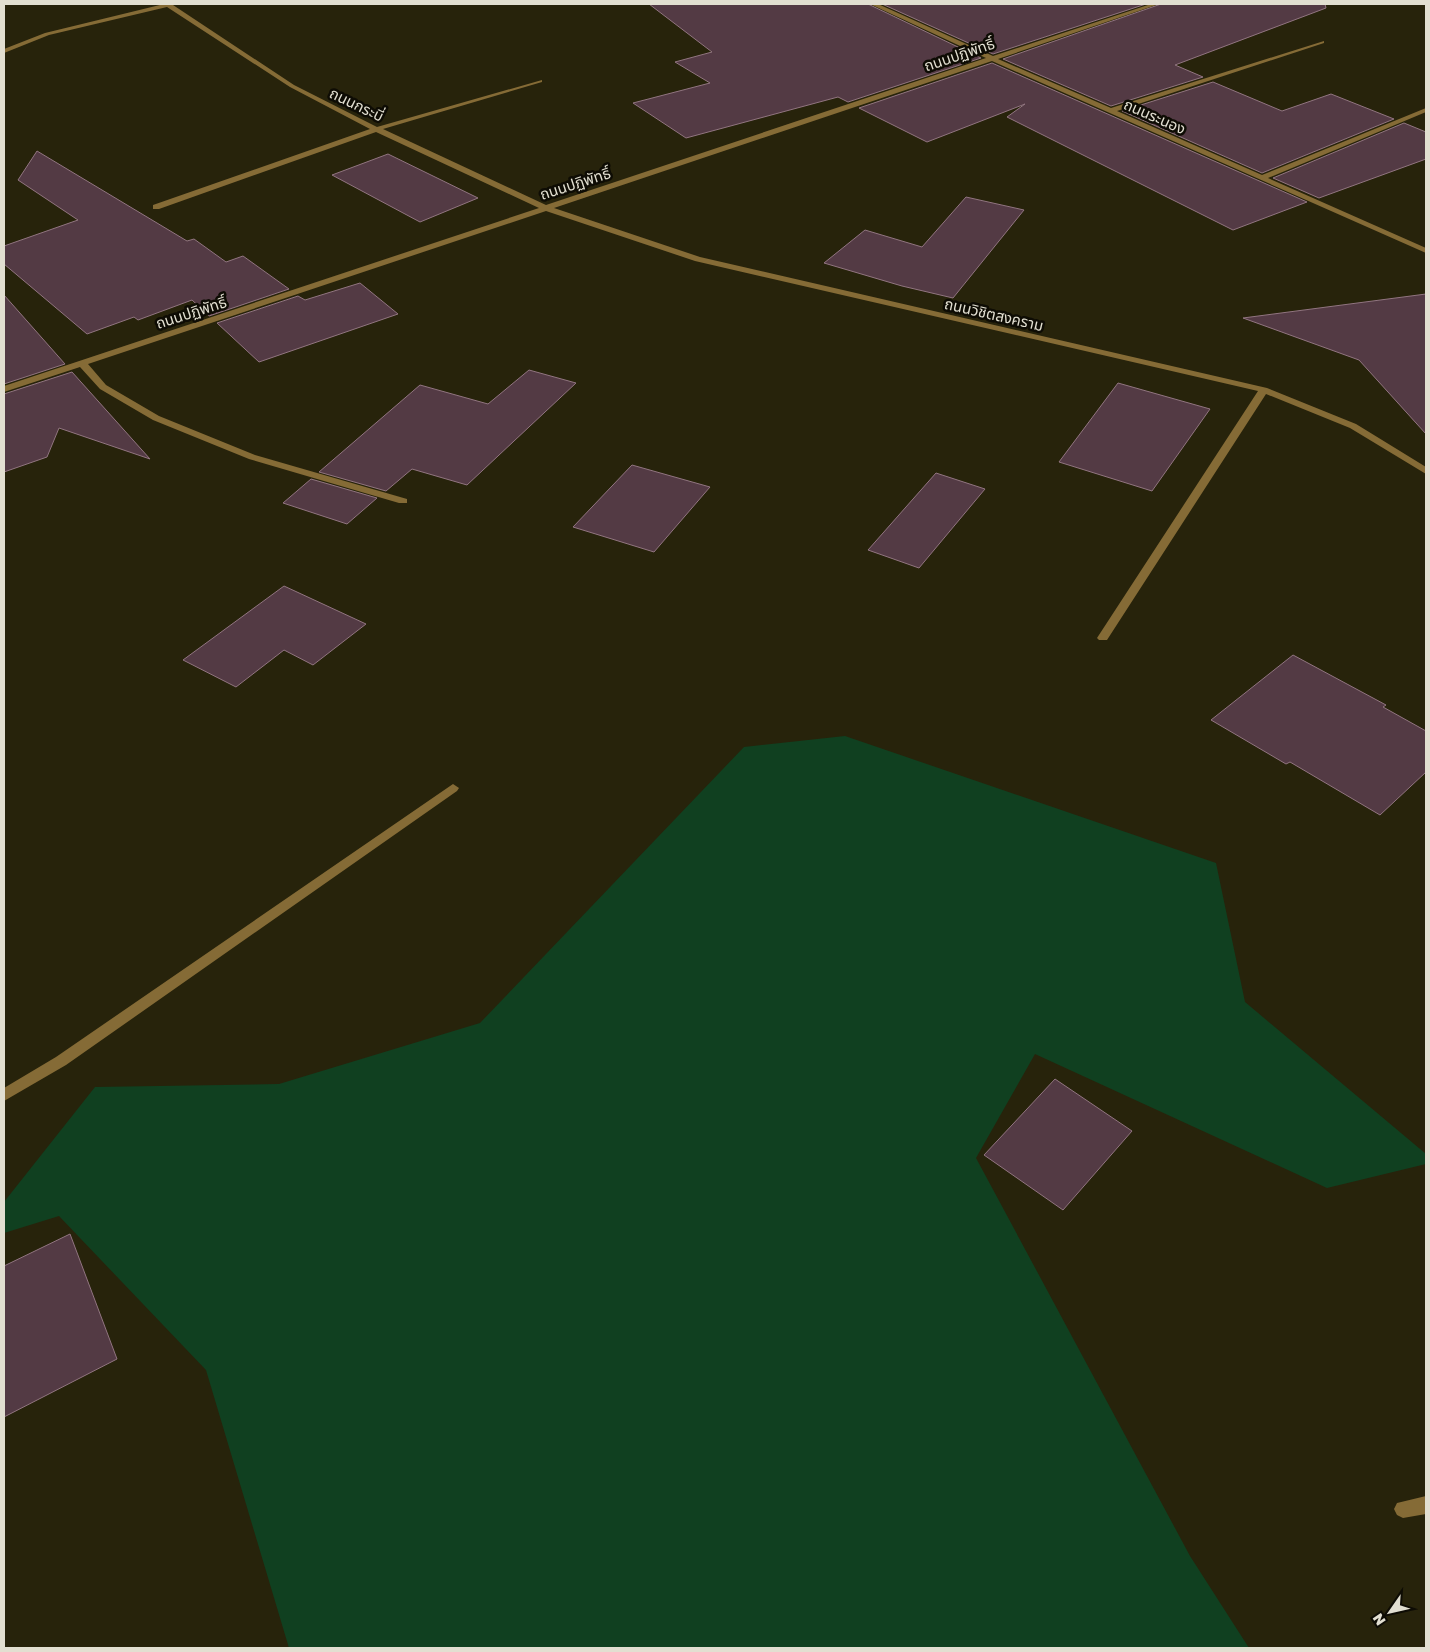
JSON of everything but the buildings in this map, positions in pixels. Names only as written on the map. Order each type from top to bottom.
[{"type":"street","points":[[4,51],[47,34],[168,4]]},
{"type":"street","name":"ถนนกระบี่","points":[[168,4],[292,86],[546,208]]},
{"type":"street","name":"ถนนระนอง","points":[[873,4],[1110,111],[1424,247]]},
{"type":"street","name":"ถนนปฏิพัทธิ์","points":[[4,389],[1156,4]]},
{"type":"street","points":[[1110,111],[1322,42]]},
{"type":"street","points":[[156,207],[376,128],[540,81]]},
{"type":"street","points":[[1262,178],[1426,110]]},
{"type":"street","name":"ถนนวิชิตสงคราม","points":[[546,208],[698,259],[1264,390],[1354,426],[1426,471]]},
{"type":"street","points":[[82,363],[103,388],[156,418],[252,457],[403,501]]},
{"type":"street","points":[[1103,638],[1264,390]]},
{"type":"street","points":[[4,1095],[61,1061],[453,788]]},
{"type":"street","points":[[1403,1509],[1426,1505]]},
{"type":"green space","points":[[845,736],[1216,863],[1245,1002],[1426,1154],[1426,1164],[1327,1188],[1035,1054],[976,1158],[1190,1556],[1249,1648],[289,1648],[206,1370],[59,1216],[4,1233],[4,1202],[95,1087],[279,1084],[480,1023],[744,747]]}]
